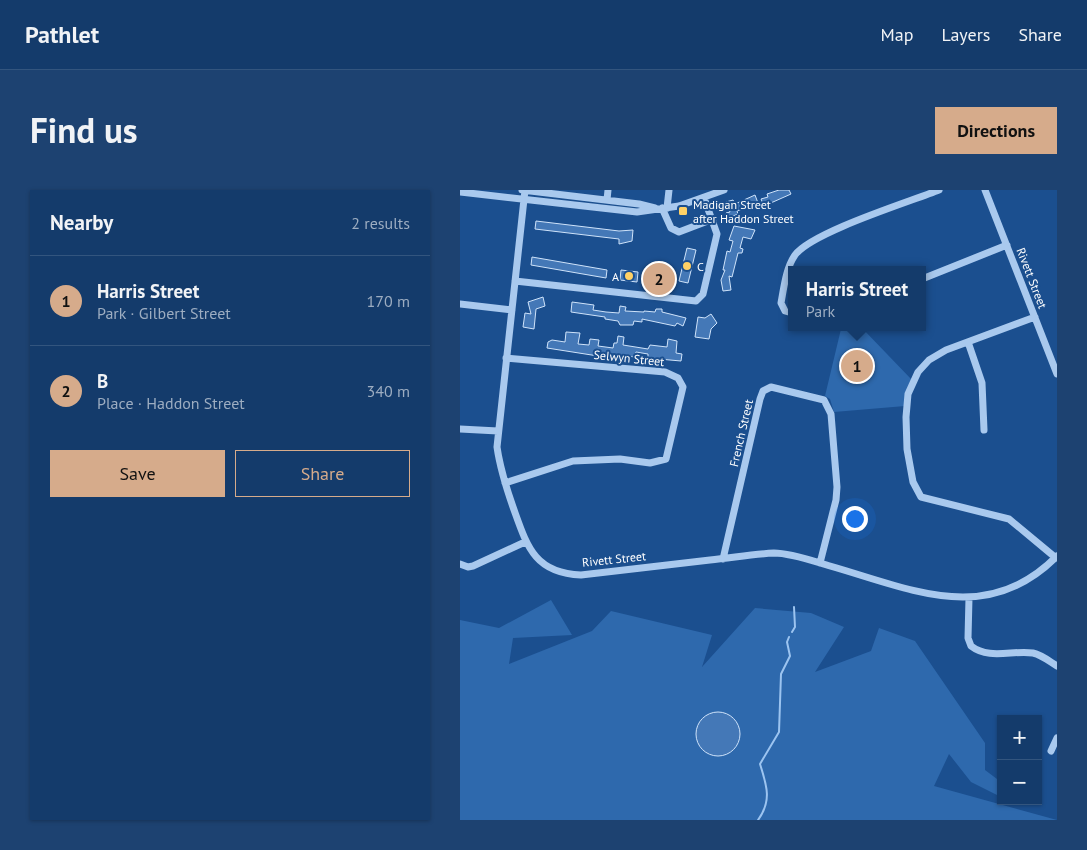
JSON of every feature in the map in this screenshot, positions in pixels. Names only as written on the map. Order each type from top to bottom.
[{"type":"street","points":[[523,190],[544,191],[662,208]]},
{"type":"street","name":"Rivett Street","points":[[523,190],[524,200],[498,431],[500,467],[505,483],[525,542],[534,556],[543,564],[570,574],[776,553],[820,563],[927,593],[969,598],[982,597],[1016,587],[1030,580],[1056,557]]},
{"type":"street","points":[[607,200],[608,190]]},
{"type":"street","points":[[669,190],[662,208],[671,228],[682,232],[712,219]]},
{"type":"street","points":[[460,192],[638,212],[704,198],[724,190]]},
{"type":"street","points":[[789,266],[796,254],[804,247],[830,232],[940,190]]},
{"type":"street","name":"Rivett Street","points":[[985,190],[1057,374]]},
{"type":"street","points":[[544,191],[544,202]]},
{"type":"street","points":[[515,281],[696,301],[703,294],[717,234],[704,198]]},
{"type":"street","points":[[926,277],[1007,245]]},
{"type":"street","points":[[788,270],[780,303],[785,311],[788,312]]},
{"type":"street","points":[[460,304],[512,310]]},
{"type":"street","points":[[1035,317],[946,350],[929,360],[918,372],[908,394],[907,449],[916,490],[921,497],[1009,519],[1056,557]]},
{"type":"street","points":[[968,342],[982,383],[984,430]]},
{"type":"street","name":"Selwyn Street","points":[[505,483],[573,461],[620,459],[650,463],[666,459],[683,387],[674,375],[665,372],[506,358]]},
{"type":"street","name":"French Street","points":[[723,559],[760,399],[763,391],[771,387],[824,400],[831,414],[836,500],[820,563]]},
{"type":"street","points":[[460,429],[498,431]]},
{"type":"street","points":[[460,564],[468,567],[473,566],[525,542]]},
{"type":"street","points":[[969,598],[968,638],[971,646],[988,654],[1031,653],[1040,655],[1057,666]]},
{"type":"street","points":[[1051,751],[1057,738]]},
{"type":"shaded area","points":[[841,331],[865,331],[912,380],[905,406],[834,412],[830,399],[825,396]]},
{"type":"shaded area","points":[[551,600],[572,635],[513,638],[509,664],[592,631],[611,611],[712,635],[702,667],[755,608],[811,613],[844,627],[815,672],[871,651],[879,628],[915,641],[985,743],[985,770],[997,779],[997,795],[971,782],[949,754],[934,786],[997,803],[997,805],[1057,820],[460,820],[460,620],[499,628]]},
{"type":"building","points":[[779,190],[789,190],[791,194],[764,206],[761,199],[768,197],[767,194]]},
{"type":"building","points":[[755,195],[758,203],[737,211],[738,214],[728,218],[726,213],[730,212],[726,202],[733,200],[735,204]]},
{"type":"building","points":[[536,221],[619,231],[633,230],[632,241],[619,244],[619,239],[535,229]]},
{"type":"building","points":[[734,226],[755,230],[751,239],[743,237],[740,248],[743,249],[742,253],[738,253],[732,277],[729,276],[731,290],[723,291],[721,280],[725,270],[723,270],[727,251],[730,252],[733,241],[729,240]]},
{"type":"building","name":"C","points":[[687,248],[696,250],[688,283],[679,281]]},
{"type":"building","points":[[532,257],[607,270],[606,278],[531,265]]},
{"type":"building","name":"A","points":[[621,270],[638,272],[637,282],[620,280]]},
{"type":"building","points":[[651,274],[668,276],[667,285],[650,283]]},
{"type":"building","points":[[543,297],[545,306],[536,309],[534,329],[523,327],[525,313],[531,314],[528,302]]},
{"type":"building","points":[[572,302],[594,305],[593,310],[606,312],[619,313],[620,306],[626,307],[625,311],[655,312],[656,309],[662,309],[662,312],[686,318],[683,326],[677,323],[675,326],[642,319],[642,322],[634,321],[633,325],[620,325],[618,321],[605,319],[605,317],[571,312]]},
{"type":"building","points":[[711,314],[717,323],[711,329],[709,339],[695,337],[698,317],[705,318]]},
{"type":"building","points":[[566,332],[580,333],[578,344],[589,345],[590,339],[599,340],[598,346],[613,348],[614,343],[617,343],[618,336],[624,337],[623,345],[648,349],[650,345],[667,347],[668,339],[677,341],[676,353],[682,354],[681,361],[648,358],[648,354],[636,352],[635,357],[619,355],[619,359],[612,359],[613,356],[598,356],[547,348],[548,342],[552,340],[565,342]]},
{"type":"building","points":[[722,712],[734,718],[739,725],[739,743],[734,750],[727,755],[714,756],[706,753],[699,746],[696,730],[699,722],[706,715]]},
{"type":"waterway","points":[[792,632],[795,627],[794,607]]},
{"type":"waterway","points":[[758,820],[767,800],[765,779],[760,764],[779,732],[781,674],[790,656],[787,642],[789,637]]},
{"type":"place","name":"Madigan Street after Haddon Street","points":[[683,211]]},
{"type":"place","name":"C","points":[[687,266]]},
{"type":"place","name":"A","points":[[629,276]]},
{"type":"place","name":"B","points":[[659,279]]},
{"type":"place","name":"Harris Street","points":[[857,366]]}]
